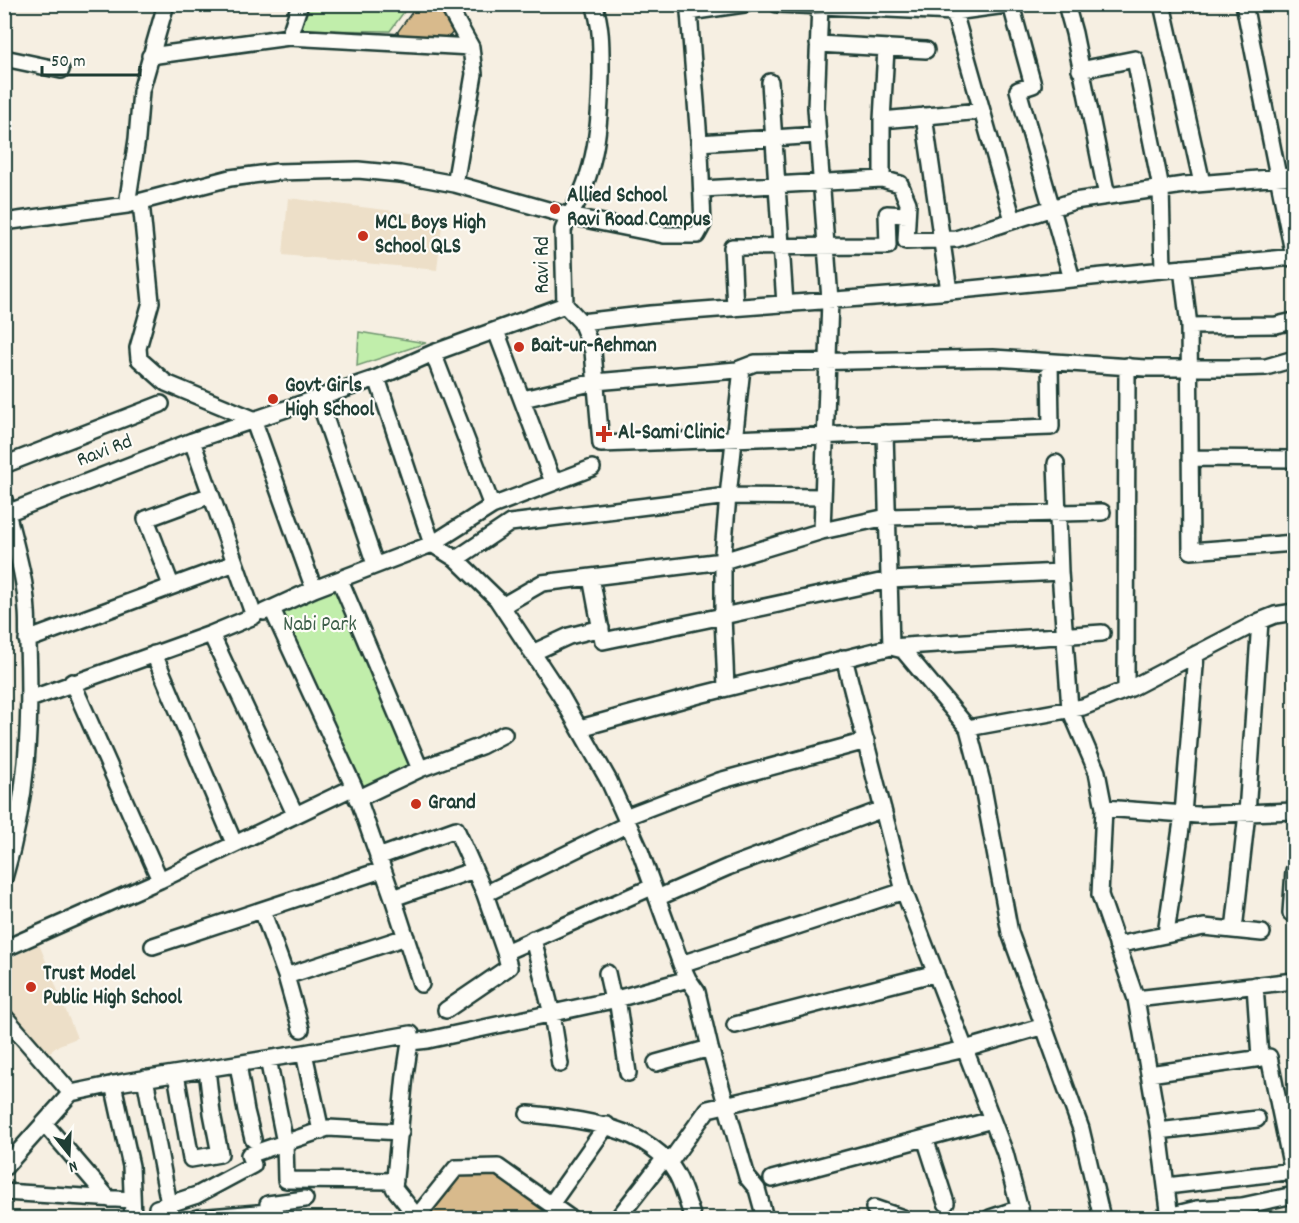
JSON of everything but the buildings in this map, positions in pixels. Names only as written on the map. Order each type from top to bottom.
[{"type":"street","points":[[166,4],[141,91],[137,140],[134,204],[151,302],[138,348],[139,360],[166,383],[253,419],[314,589]]},
{"type":"street","points":[[289,37],[300,4]]},
{"type":"street","points":[[447,4],[471,46],[474,74],[455,184]]},
{"type":"street","points":[[594,4],[601,38],[600,118],[591,165],[580,199],[570,216],[664,236],[697,235],[703,224],[690,12],[744,4]]},
{"type":"street","points":[[777,4],[954,12],[1012,5],[1033,85],[1018,90],[1071,279]]},
{"type":"street","points":[[1066,4],[1107,196]]},
{"type":"street","points":[[1162,4],[1202,183]]},
{"type":"street","points":[[581,322],[651,314],[949,291],[1294,257],[1287,176],[1244,4]]},
{"type":"street","points":[[820,5],[816,108],[830,300],[822,531]]},
{"type":"street","points":[[954,12],[1013,220]]},
{"type":"street","points":[[150,56],[289,37],[471,46]]},
{"type":"street","points":[[818,44],[926,50]]},
{"type":"street","points":[[882,179],[882,120],[886,49]]},
{"type":"street","points":[[4,58],[61,70]]},
{"type":"street","points":[[1080,70],[1135,59],[1161,188],[1163,270]]},
{"type":"street","points":[[770,82],[785,304]]},
{"type":"street","points":[[882,120],[981,111]]},
{"type":"street","points":[[924,116],[949,291]]},
{"type":"street","points":[[699,143],[818,135]]},
{"type":"street","name":"Ravi Rd","points":[[4,222],[134,204],[230,178],[276,172],[358,170],[400,174],[455,184],[570,216],[563,230],[565,305],[434,353],[376,378],[6,506]]},
{"type":"street","points":[[702,189],[882,179],[900,184],[908,203],[906,241],[956,239],[1074,201],[1202,183],[1287,176]]},
{"type":"street","points":[[735,308],[732,247],[888,246],[887,214],[907,215]]},
{"type":"street","points":[[1182,268],[1189,326],[1191,551],[1294,543]]},
{"type":"street","points":[[565,305],[581,322],[593,351],[601,444],[1051,427],[1050,362]]},
{"type":"street","points":[[1189,326],[1276,325],[1294,321]]},
{"type":"street","points":[[496,332],[553,482]]},
{"type":"street","points":[[434,353],[492,506]]},
{"type":"street","points":[[522,399],[595,382],[737,370],[755,363],[993,358],[1190,368],[1266,367],[1294,359]]},
{"type":"street","points":[[1126,690],[1127,366]]},
{"type":"street","points":[[726,688],[723,561],[742,368]]},
{"type":"street","points":[[376,378],[432,544],[456,559],[497,599],[561,696],[609,781],[655,893],[681,964],[697,992],[710,1048],[747,1177],[757,1189],[765,1218]]},
{"type":"street","points":[[318,397],[375,564]]},
{"type":"street","points":[[4,465],[162,404]]},
{"type":"street","points":[[885,433],[891,647]]},
{"type":"street","points":[[192,441],[254,616]]},
{"type":"street","points":[[1190,458],[1294,459]]},
{"type":"street","points":[[1056,463],[1060,572],[1070,709],[1098,772],[1104,808],[1100,895],[1136,999],[1167,1186],[1167,1218],[1197,1209],[1244,1212],[1294,1195]]},
{"type":"street","points":[[30,699],[72,682],[211,634],[375,564],[432,544],[492,506],[592,468]]},
{"type":"street","points":[[171,585],[146,519],[211,495]]},
{"type":"street","points":[[456,559],[510,523],[728,496],[823,497]]},
{"type":"street","points":[[4,878],[14,847],[26,779],[30,699],[27,610],[6,506]]},
{"type":"street","points":[[502,606],[542,583],[723,561],[822,531],[887,517],[1102,512]]},
{"type":"street","points":[[27,640],[235,563]]},
{"type":"street","points":[[591,577],[603,641],[889,580],[1060,572]]},
{"type":"street","points":[[340,580],[420,769]]},
{"type":"street","points":[[273,609],[355,793],[421,984]]},
{"type":"street","points":[[968,728],[1083,707],[1126,690],[1260,621],[1275,615],[1294,612]]},
{"type":"street","points":[[1234,930],[1247,813],[1260,621]]},
{"type":"street","points":[[532,653],[570,636],[601,627]]},
{"type":"street","points":[[580,728],[726,688],[891,647],[1102,633]]},
{"type":"street","points":[[211,634],[295,814]]},
{"type":"street","points":[[891,647],[903,650],[968,728],[982,782],[1010,933],[1081,1129],[1102,1218]]},
{"type":"street","points":[[154,654],[234,843]]},
{"type":"street","points":[[1166,934],[1183,814],[1196,654]]},
{"type":"street","points":[[844,658],[904,891],[1005,1153],[1021,1213],[990,1218]]},
{"type":"street","points":[[72,682],[160,880]]},
{"type":"street","points":[[4,949],[160,880],[295,814],[420,769],[480,746],[504,734]]},
{"type":"street","points":[[485,894],[626,821],[719,781],[866,741]]},
{"type":"street","points":[[1104,808],[1183,814],[1294,811]]},
{"type":"street","points":[[505,952],[655,893],[883,809]]},
{"type":"street","points":[[153,946],[262,909],[380,864],[456,829],[485,894],[509,967],[446,1010]]},
{"type":"street","points":[[393,898],[474,870]]},
{"type":"street","points":[[1291,913],[1294,871]]},
{"type":"street","points":[[681,964],[904,891]]},
{"type":"street","points":[[262,909],[286,976],[301,1029]]},
{"type":"street","points":[[1117,945],[1204,927],[1262,933]]},
{"type":"street","points":[[286,976],[406,937]]},
{"type":"street","points":[[534,939],[552,1014],[560,1064]]},
{"type":"street","points":[[607,973],[615,999],[628,1073]]},
{"type":"street","points":[[735,1025],[936,973]]},
{"type":"street","points":[[410,1042],[552,1014],[688,979]]},
{"type":"street","points":[[1136,999],[1294,981]]},
{"type":"street","points":[[1255,985],[1260,1058]]},
{"type":"street","points":[[4,1016],[71,1093]]},
{"type":"street","points":[[618,1218],[708,1109],[965,1049],[1044,1026]]},
{"type":"street","points":[[4,1167],[71,1093],[145,1078],[411,1034],[394,1188],[416,1218],[456,1168],[498,1167],[570,1218]]},
{"type":"street","points":[[656,1063],[710,1048]]},
{"type":"street","points":[[304,1053],[321,1131]]},
{"type":"street","points":[[1149,1074],[1269,1057],[1289,1130],[1294,1173],[1167,1186]]},
{"type":"street","points":[[268,1059],[285,1143],[286,1180],[395,1181]]},
{"type":"street","points":[[238,1064],[253,1139]]},
{"type":"street","points":[[176,1074],[191,1159],[220,1154],[207,1069]]},
{"type":"street","points":[[145,1078],[169,1204]]},
{"type":"street","points":[[113,1084],[131,1166],[133,1218]]},
{"type":"street","points":[[528,1114],[607,1125],[648,1145],[667,1161],[678,1176],[693,1218]]},
{"type":"street","points":[[1159,1131],[1257,1119]]},
{"type":"street","points":[[772,1179],[992,1120]]},
{"type":"street","points":[[44,1123],[109,1199]]},
{"type":"street","points":[[554,1200],[607,1125]]},
{"type":"street","points":[[159,1218],[158,1208],[197,1195],[253,1165],[249,1155],[328,1128],[401,1132]]},
{"type":"street","points":[[925,1138],[946,1203]]},
{"type":"street","points":[[4,1192],[132,1200]]},
{"type":"street","points":[[197,1218],[269,1212],[268,1204],[305,1199]]},
{"type":"street","points":[[874,1208],[903,1218]]},
{"type":"shaded area","name":"MCL Boys High School QLS","points":[[288,198],[443,217],[437,270],[283,255]]},
{"type":"shaded area","name":"Trust Model Public High School","points":[[39,944],[77,1038],[59,1045],[41,1059],[5,1014],[5,961]]},
{"type":"green space","points":[[305,5],[409,5],[390,31],[297,30]]},
{"type":"green space","points":[[359,332],[426,343],[357,366]]},
{"type":"green space","name":"Nabi Park","points":[[336,585],[414,766],[361,787],[279,607]]},
{"type":"place","name":"Allied School Ravi Road Campus","points":[[555,209]]},
{"type":"place","name":"MCL Boys High School QLS","points":[[363,236]]},
{"type":"place","name":"Bait-ur-Rehman","points":[[519,347]]},
{"type":"place","name":"Govt Girls High School","points":[[273,399]]},
{"type":"place","name":"Al-Sami Clinic","points":[[604,434]]},
{"type":"place","name":"Grand","points":[[416,804]]},
{"type":"place","name":"Trust Model Public High School","points":[[31,987]]}]
